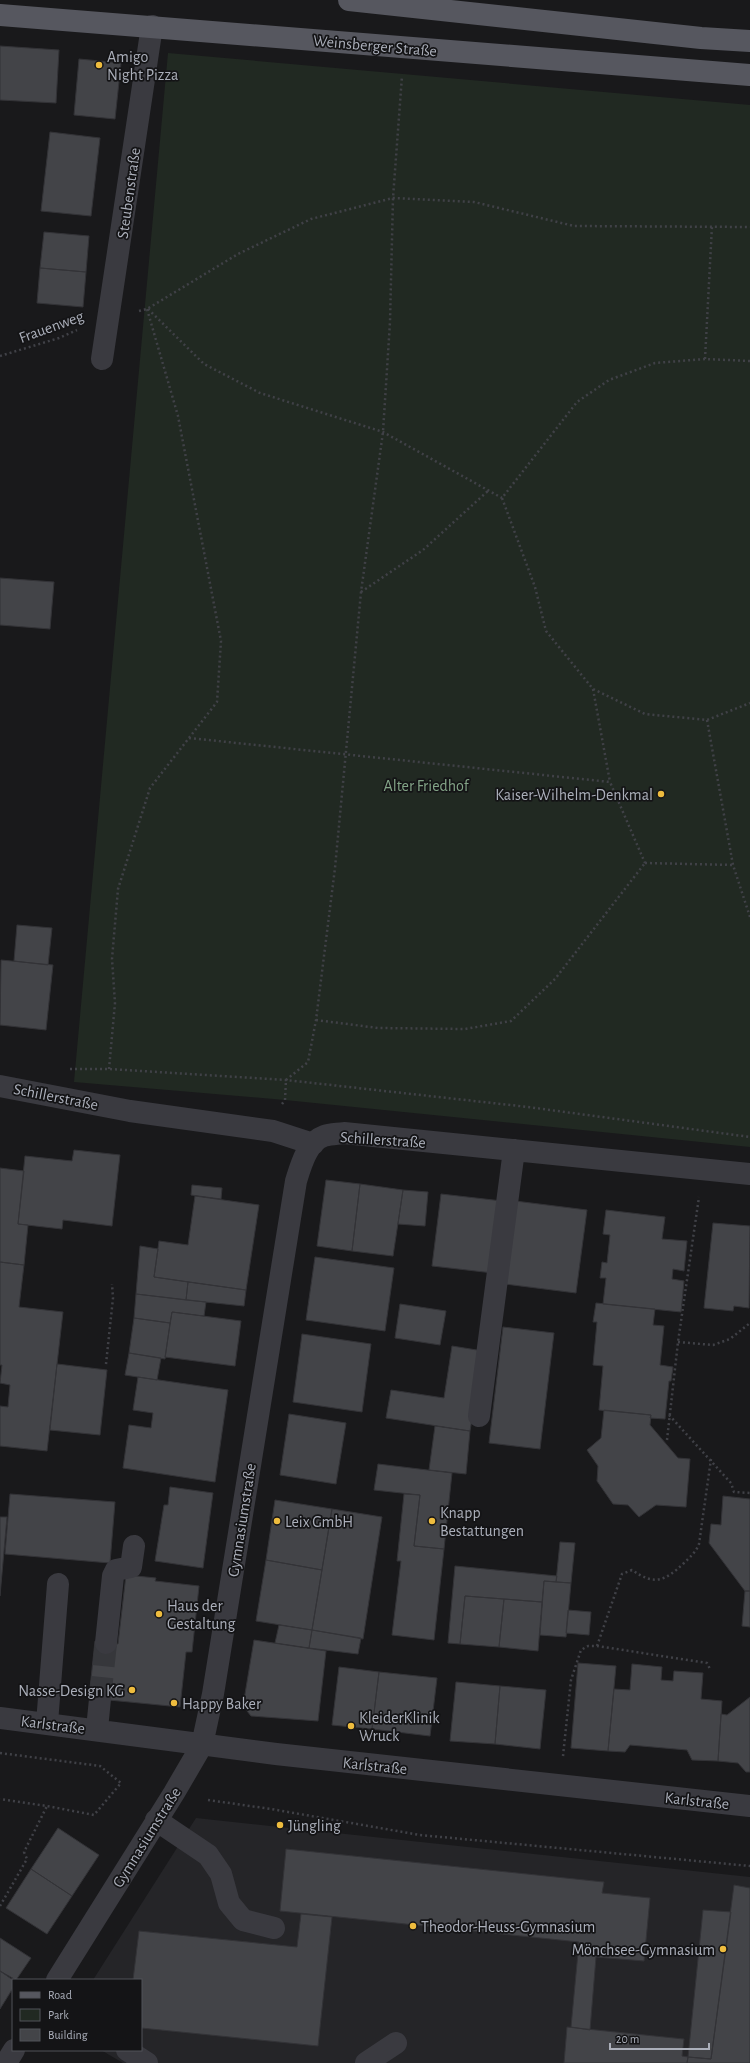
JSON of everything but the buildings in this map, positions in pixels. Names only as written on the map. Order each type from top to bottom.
[{"type":"main road","points":[[349,0],[476,7],[701,38],[750,41]]},
{"type":"main road","name":"Weinsberger Straße","points":[[0,15],[750,75]]},
{"type":"street","name":"Steubenstraße","points":[[102,359],[110,316],[152,26]]},
{"type":"street","name":"Schillerstraße","points":[[8,1087],[130,1111],[274,1130],[313,1144],[324,1136],[344,1133],[750,1174]]},
{"type":"street","name":"Gymnasiumstraße","points":[[58,1979],[202,1745],[211,1706],[296,1181],[303,1159],[313,1144]]},
{"type":"street","points":[[479,1416],[514,1150]]},
{"type":"street","points":[[106,1643],[113,1576],[116,1570],[131,1567],[134,1546]]},
{"type":"street","points":[[47,1723],[58,1584]]},
{"type":"street","points":[[97,1730],[100,1699]]},
{"type":"street","name":"Karlstraße","points":[[0,1718],[47,1723],[202,1745],[750,1806]]},
{"type":"street","points":[[156,1820],[208,1855],[221,1874],[229,1903],[243,1920],[274,1928]]},
{"type":"street","points":[[366,2063],[396,2043]]},
{"type":"street","points":[[6,2063],[13,2051]]},
{"type":"street","points":[[129,2051],[147,2063]]},
{"type":"path","points":[[286,1080],[308,1062],[316,1020],[335,868],[361,592],[383,432],[390,322],[393,198],[402,75]]},
{"type":"path","points":[[147,309],[238,254],[311,219],[393,198],[474,202],[574,226],[750,227]]},
{"type":"path","points":[[705,359],[712,226]]},
{"type":"path","name":"Frauenweg","points":[[0,356],[59,338],[110,316],[147,309]]},
{"type":"path","points":[[147,309],[204,364],[260,393],[383,432],[502,498],[535,587],[546,631],[593,689],[645,714],[707,720],[750,703]]},
{"type":"path","points":[[109,1069],[115,1003],[112,959],[118,889],[150,788],[217,702],[221,641],[178,416],[147,309]]},
{"type":"path","points":[[502,498],[578,402],[609,380],[655,363],[705,359],[750,361]]},
{"type":"path","points":[[361,592],[423,550],[489,490]]},
{"type":"path","points":[[593,689],[610,782],[645,863]]},
{"type":"path","points":[[707,720],[733,865],[750,917]]},
{"type":"path","points":[[189,738],[610,782]]},
{"type":"path","points":[[316,1020],[378,1028],[465,1029],[511,1021],[555,979],[645,863]]},
{"type":"path","points":[[645,863],[733,865]]},
{"type":"path","points":[[68,1070],[109,1069],[286,1080],[528,1107],[750,1137]]},
{"type":"path","points":[[668,1440],[669,1415],[678,1342],[703,1169]]},
{"type":"path","points":[[106,1364],[113,1298],[112,1284]]},
{"type":"path","points":[[678,1342],[713,1345],[730,1339],[750,1323]]},
{"type":"path","points":[[669,1415],[731,1483],[734,1492],[750,1493]]},
{"type":"path","points":[[597,1646],[622,1574],[632,1570],[649,1580],[663,1580],[672,1575],[696,1551],[699,1544],[710,1459]]},
{"type":"path","points":[[563,1757],[571,1680],[582,1650],[588,1646],[597,1646],[707,1663],[710,1669]]},
{"type":"path","points":[[0,1753],[100,1766],[121,1783],[94,1816],[47,1806],[0,1799]]},
{"type":"path","points":[[208,1800],[271,1809],[420,1835],[750,1866]]},
{"type":"path","points":[[0,1906],[27,1859],[24,1852],[47,1806]]},
{"type":"shaded area","name":"Theodor-Heuss-Gymnasium","points":[[196,1818],[750,1877],[750,2063],[123,2063],[103,2051],[142,2051],[142,1979],[94,1979]]},
{"type":"green space","name":"Alter Friedhof","points":[[168,53],[750,105],[750,1147],[285,1100],[74,1082]]},
{"type":"tunnel","points":[[100,1699],[106,1643]]},
{"type":"place","name":"Amigo Night Pizza","points":[[99,65]]},
{"type":"place","name":"Kaiser-Wilhelm-Denkmal","points":[[661,794]]},
{"type":"place","name":"Leix GmbH","points":[[277,1521]]},
{"type":"place","name":"Knapp Bestattungen","points":[[432,1521]]},
{"type":"place","name":"Haus der Gestaltung","points":[[159,1614]]},
{"type":"place","name":"Nasse-Design KG","points":[[132,1690]]},
{"type":"place","name":"Happy Baker","points":[[174,1703]]},
{"type":"place","name":"KleiderKlinik Wruck","points":[[351,1726]]},
{"type":"place","name":"Jüngling","points":[[280,1825]]},
{"type":"place","name":"Theodor-Heuss-Gymnasium","points":[[413,1926]]},
{"type":"place","name":"Mönchsee-Gymnasium","points":[[723,1949]]}]
